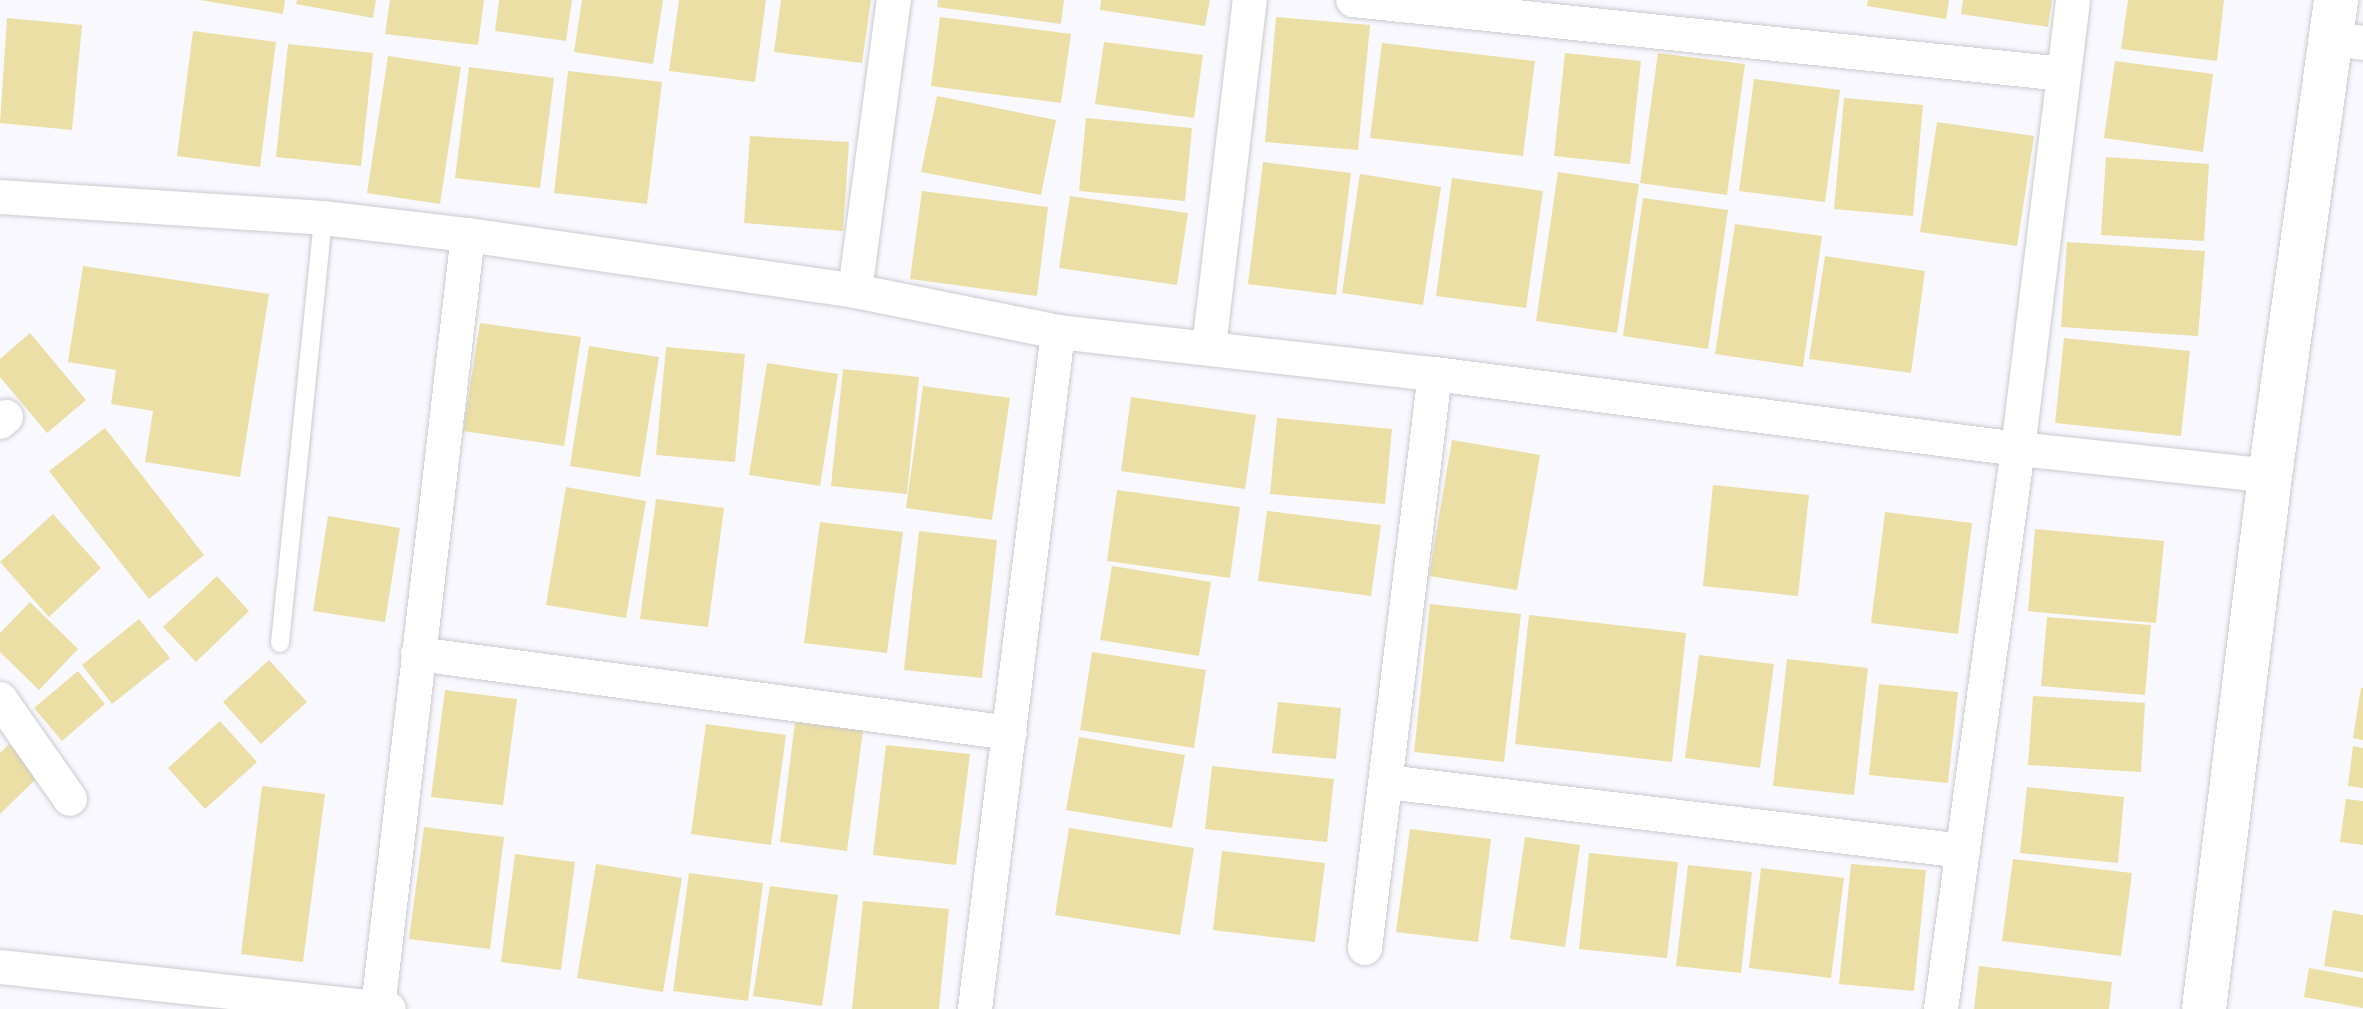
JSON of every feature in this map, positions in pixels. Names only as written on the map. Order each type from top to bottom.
[{"type":"street","points":[[855,291],[894,0]]},
{"type":"street","points":[[1209,347],[1250,0]]},
{"type":"street","points":[[1353,0],[2063,74]]},
{"type":"street","points":[[1941,1009],[2018,449],[2073,0]]},
{"type":"street","points":[[2204,1009],[2270,476],[2343,27]]},
{"type":"street","points":[[0,197],[323,218],[468,235],[855,291],[1058,332],[1435,374],[2018,449],[2270,476]]},
{"type":"street","points":[[0,967],[251,1001],[384,1008],[418,654],[468,235]]},
{"type":"street","points":[[975,1009],[1058,332]]},
{"type":"street","points":[[1365,948],[1435,374]]},
{"type":"street","points":[[418,654],[1010,733]]},
{"type":"street","points":[[0,699],[70,799]]},
{"type":"street","points":[[1387,782],[1963,851]]},
{"type":"lane","points":[[280,643],[323,218]]},
{"type":"building","points":[[200,0],[285,0],[283,14]]},
{"type":"building","points":[[297,0],[376,0],[373,18],[296,4]]},
{"type":"building","points":[[390,0],[484,0],[478,45],[385,34]]},
{"type":"building","points":[[499,0],[572,0],[566,41],[495,31]]},
{"type":"building","points":[[582,0],[663,0],[653,64],[574,52]]},
{"type":"building","points":[[679,0],[766,0],[755,82],[669,71]]},
{"type":"building","points":[[781,0],[871,0],[862,63],[774,52]]},
{"type":"building","points":[[938,0],[1064,0],[1061,24],[937,7]]},
{"type":"building","points":[[1101,0],[1210,0],[1205,26],[1100,10]]},
{"type":"building","points":[[1868,0],[1949,0],[1946,19],[1867,6]]},
{"type":"building","points":[[1963,0],[2052,0],[2048,27],[1961,14]]},
{"type":"building","points":[[2128,0],[2224,0],[2217,61],[2121,49]]},
{"type":"building","points":[[940,17],[1071,34],[1061,103],[931,86]]},
{"type":"building","points":[[1276,17],[1370,25],[1358,150],[1265,142]]},
{"type":"building","points":[[7,18],[82,25],[72,130],[0,123]]},
{"type":"building","points":[[193,31],[276,42],[260,167],[177,156]]},
{"type":"building","points":[[1104,42],[1203,55],[1194,118],[1095,104]]},
{"type":"building","points":[[1382,43],[1535,61],[1523,156],[1370,138]]},
{"type":"building","points":[[288,44],[373,53],[361,166],[276,157]]},
{"type":"building","points":[[1565,53],[1641,61],[1630,164],[1554,156]]},
{"type":"building","points":[[1658,53],[1745,64],[1727,195],[1640,183]]},
{"type":"building","points":[[388,56],[461,67],[440,204],[367,193]]},
{"type":"building","points":[[2115,61],[2213,74],[2203,152],[2104,138]]},
{"type":"building","points":[[469,67],[554,78],[540,188],[455,178]]},
{"type":"building","points":[[568,71],[662,82],[647,204],[554,193]]},
{"type":"building","points":[[1754,79],[1840,90],[1825,202],[1739,191]]},
{"type":"building","points":[[937,96],[1056,120],[1041,195],[921,172]]},
{"type":"building","points":[[1844,98],[1923,105],[1913,216],[1834,209]]},
{"type":"building","points":[[1086,118],[1192,128],[1185,201],[1079,191]]},
{"type":"building","points":[[1937,122],[2034,136],[2017,246],[1920,232]]},
{"type":"building","points":[[750,136],[849,142],[843,231],[744,223]]},
{"type":"building","points":[[2106,157],[2209,164],[2204,241],[2101,235]]},
{"type":"building","points":[[1263,162],[1351,173],[1336,295],[1248,284]]},
{"type":"building","points":[[1558,172],[1639,184],[1617,333],[1536,321]]},
{"type":"building","points":[[1360,174],[1441,187],[1423,305],[1342,293]]},
{"type":"building","points":[[1452,178],[1543,191],[1526,308],[1436,296]]},
{"type":"building","points":[[922,191],[1048,207],[1037,296],[910,279]]},
{"type":"building","points":[[1070,196],[1188,213],[1177,285],[1059,268]]},
{"type":"building","points":[[1643,198],[1728,210],[1708,349],[1623,336]]},
{"type":"building","points":[[1735,224],[1822,236],[1803,367],[1715,354]]},
{"type":"building","points":[[2067,242],[2205,251],[2198,336],[2061,327]]},
{"type":"building","points":[[1825,256],[1925,271],[1911,373],[1809,359]]},
{"type":"building","points":[[83,266],[269,294],[240,477],[145,462],[153,411],[111,404],[116,370],[68,362]]},
{"type":"building","points":[[480,323],[581,337],[564,446],[463,431]]},
{"type":"building","points":[[30,333],[86,400],[47,433],[0,377],[0,359]]},
{"type":"building","points":[[2064,338],[2190,351],[2181,436],[2055,423]]},
{"type":"building","points":[[589,346],[659,357],[640,477],[570,466]]},
{"type":"building","points":[[666,347],[745,354],[735,462],[656,455]]},
{"type":"building","points":[[767,363],[838,374],[820,486],[749,475]]},
{"type":"building","points":[[843,369],[919,377],[907,494],[831,486]]},
{"type":"building","points":[[923,386],[1010,398],[992,520],[906,508]]},
{"type":"building","points":[[1131,397],[1256,415],[1245,489],[1121,471]]},
{"type":"building","points":[[1277,418],[1392,429],[1385,504],[1270,494]]},
{"type":"building","points":[[105,428],[204,555],[149,599],[49,471]]},
{"type":"building","points":[[1452,440],[1540,455],[1517,590],[1429,576]]},
{"type":"building","points":[[1713,485],[1809,495],[1798,596],[1703,586]]},
{"type":"building","points":[[566,487],[646,501],[626,618],[546,605]]},
{"type":"building","points":[[1117,490],[1240,507],[1230,578],[1107,561]]},
{"type":"building","points":[[656,499],[724,508],[708,627],[640,619]]},
{"type":"building","points":[[1267,511],[1381,525],[1371,596],[1258,581]]},
{"type":"building","points":[[1885,512],[1972,523],[1958,634],[1871,623]]},
{"type":"building","points":[[53,514],[101,568],[49,617],[0,562]]},
{"type":"building","points":[[328,516],[400,528],[385,622],[313,611]]},
{"type":"building","points":[[820,522],[903,532],[887,653],[804,643]]},
{"type":"building","points":[[2035,529],[2164,541],[2156,623],[2028,611]]},
{"type":"building","points":[[919,531],[997,540],[982,678],[904,670]]},
{"type":"building","points":[[1112,566],[1211,582],[1199,656],[1100,640]]},
{"type":"building","points":[[217,576],[249,611],[196,662],[163,627]]},
{"type":"building","points":[[30,602],[78,649],[39,690],[0,652],[0,633]]},
{"type":"building","points":[[1430,604],[1521,614],[1504,762],[1414,752]]},
{"type":"building","points":[[1529,615],[1686,633],[1672,762],[1515,744]]},
{"type":"building","points":[[2047,617],[2151,625],[2145,695],[2041,686]]},
{"type":"building","points":[[139,619],[170,658],[112,704],[82,665]]},
{"type":"building","points":[[1092,652],[1206,670],[1194,748],[1080,730]]},
{"type":"building","points":[[1699,655],[1774,664],[1760,768],[1685,758]]},
{"type":"building","points":[[1787,659],[1868,668],[1854,795],[1773,786]]},
{"type":"building","points":[[269,660],[307,702],[261,744],[223,702]]},
{"type":"building","points":[[78,671],[105,704],[62,741],[34,708]]},
{"type":"building","points":[[1879,684],[1958,692],[1948,783],[1869,775]]},
{"type":"building","points":[[2363,688],[2363,740],[2353,738]]},
{"type":"building","points":[[445,690],[517,699],[503,805],[431,797]]},
{"type":"building","points":[[2033,696],[2145,703],[2141,772],[2028,765]]},
{"type":"building","points":[[1278,702],[1341,708],[1336,759],[1272,753]]},
{"type":"building","points":[[220,721],[257,762],[205,809],[168,768]]},
{"type":"building","points":[[795,722],[863,730],[847,851],[780,842]]},
{"type":"building","points":[[706,724],[786,735],[771,845],[691,834]]},
{"type":"building","points":[[1079,737],[1185,755],[1172,828],[1066,810]]},
{"type":"building","points":[[9,744],[39,776],[0,814],[0,753]]},
{"type":"building","points":[[886,745],[970,754],[956,865],[873,855]]},
{"type":"building","points":[[2353,746],[2363,748],[2363,788],[2348,786]]},
{"type":"building","points":[[1212,766],[1334,779],[1327,842],[1205,829]]},
{"type":"building","points":[[262,786],[325,794],[303,962],[241,954]]},
{"type":"building","points":[[2027,787],[2124,797],[2118,863],[2020,853]]},
{"type":"building","points":[[2346,799],[2363,801],[2363,845],[2340,842]]},
{"type":"building","points":[[424,827],[504,837],[490,949],[409,939]]},
{"type":"building","points":[[1069,828],[1194,848],[1180,935],[1055,915]]},
{"type":"building","points":[[1410,829],[1491,839],[1478,942],[1396,932]]},
{"type":"building","points":[[1525,837],[1580,845],[1565,947],[1510,939]]},
{"type":"building","points":[[1222,851],[1325,863],[1315,942],[1213,930]]},
{"type":"building","points":[[1589,853],[1678,862],[1667,958],[1579,949]]},
{"type":"building","points":[[515,854],[575,862],[561,970],[501,962]]},
{"type":"building","points":[[2013,859],[2132,873],[2121,956],[2002,941]]},
{"type":"building","points":[[596,864],[682,878],[663,992],[577,978]]},
{"type":"building","points":[[1851,864],[1926,870],[1914,991],[1839,984]]},
{"type":"building","points":[[1688,865],[1752,872],[1741,973],[1676,966]]},
{"type":"building","points":[[1761,868],[1844,878],[1831,978],[1749,968]]},
{"type":"building","points":[[689,873],[763,883],[748,1001],[673,991]]},
{"type":"building","points":[[770,886],[838,895],[822,1006],[753,996]]},
{"type":"building","points":[[863,901],[949,909],[939,1009],[852,1009]]},
{"type":"building","points":[[2333,910],[2363,915],[2363,972],[2324,966]]},
{"type":"building","points":[[1979,966],[2112,982],[2109,1009],[1974,1009]]},
{"type":"building","points":[[2309,968],[2363,978],[2363,1008],[2304,997]]}]
